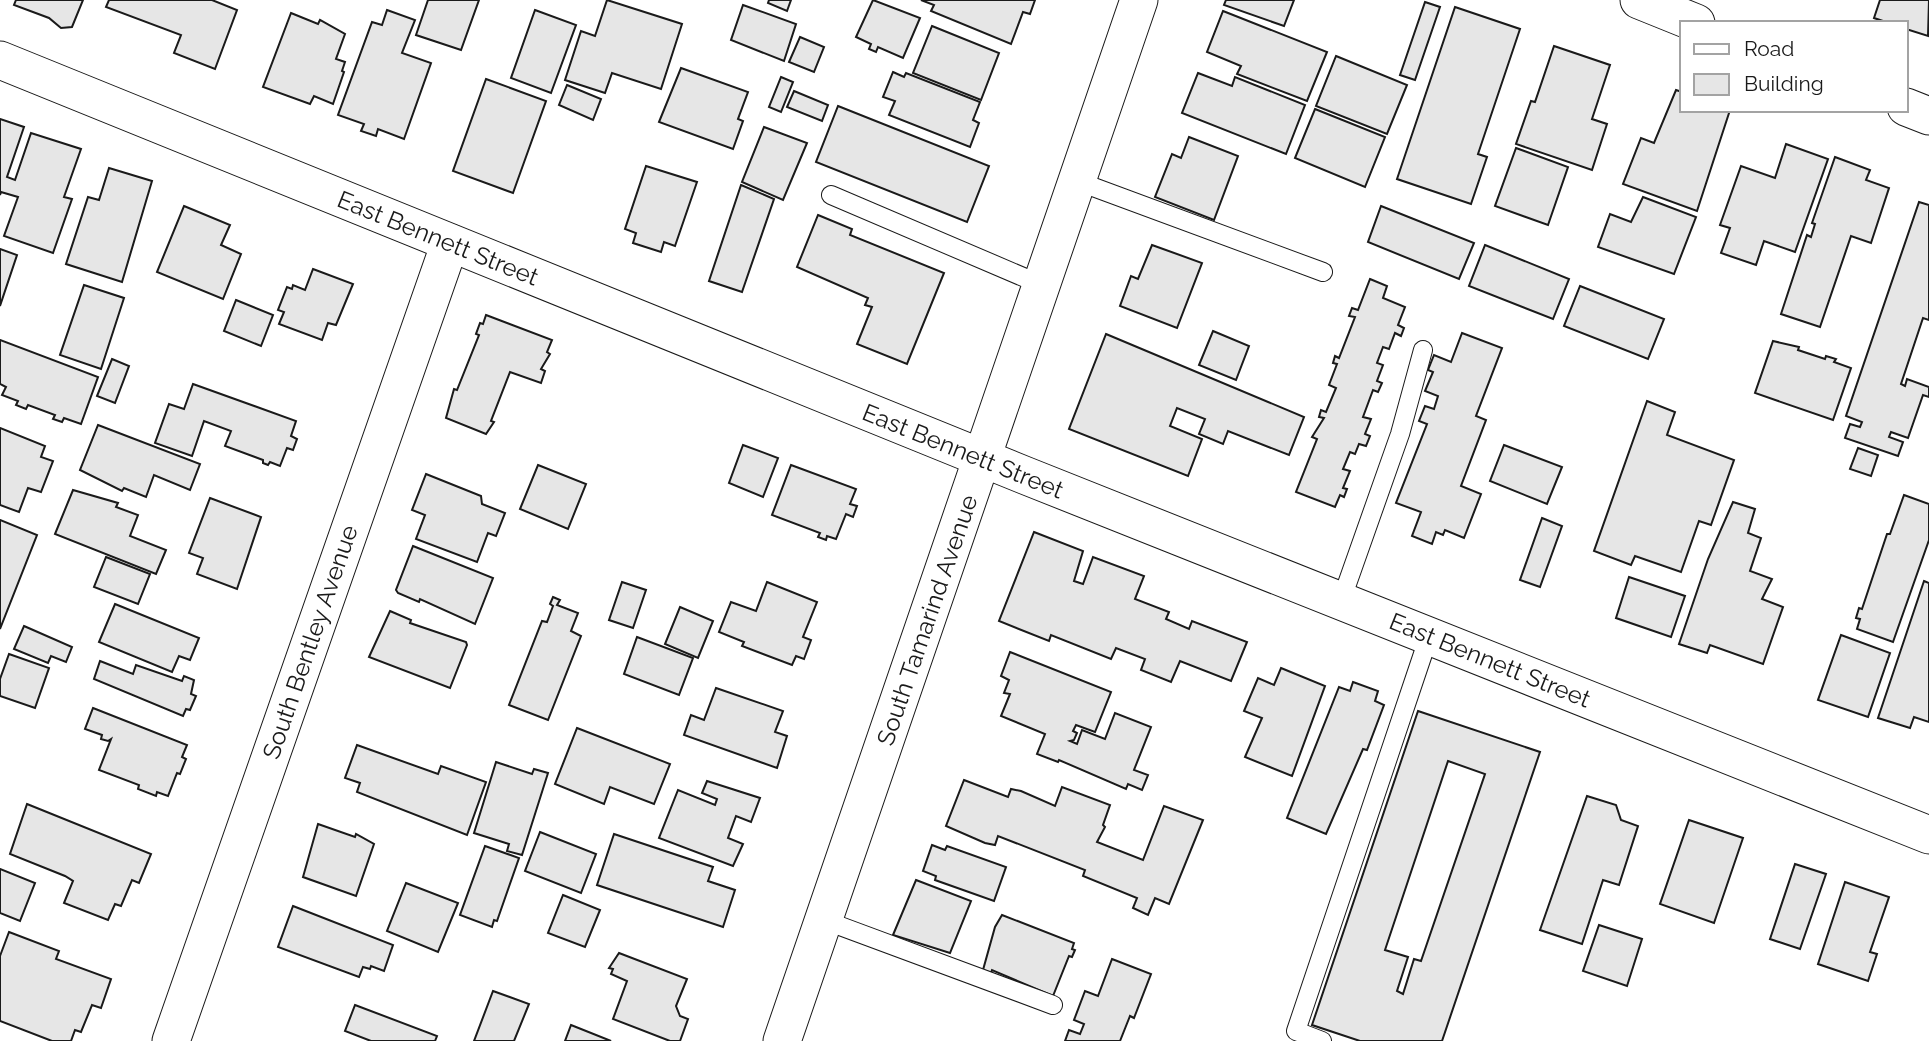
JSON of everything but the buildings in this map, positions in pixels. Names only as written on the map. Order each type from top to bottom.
[{"type":"street","name":"South Tamarind Avenue","points":[[782,1041],[1139,0]]},
{"type":"street","points":[[1639,0],[1691,21]]},
{"type":"street","name":"East Bennett Street","points":[[0,60],[983,459],[1929,835]]},
{"type":"street","points":[[1908,108],[1929,116]]},
{"type":"street","name":"South Bentley Avenue","points":[[171,1041],[450,243]]},
{"type":"lane","points":[[1077,181],[1323,272]]},
{"type":"lane","points":[[831,195],[1042,285]]},
{"type":"lane","points":[[1340,601],[1400,434],[1423,350]]},
{"type":"lane","points":[[1322,1041],[1296,1031],[1429,636]]},
{"type":"lane","points":[[824,919],[1053,1005]]}]
